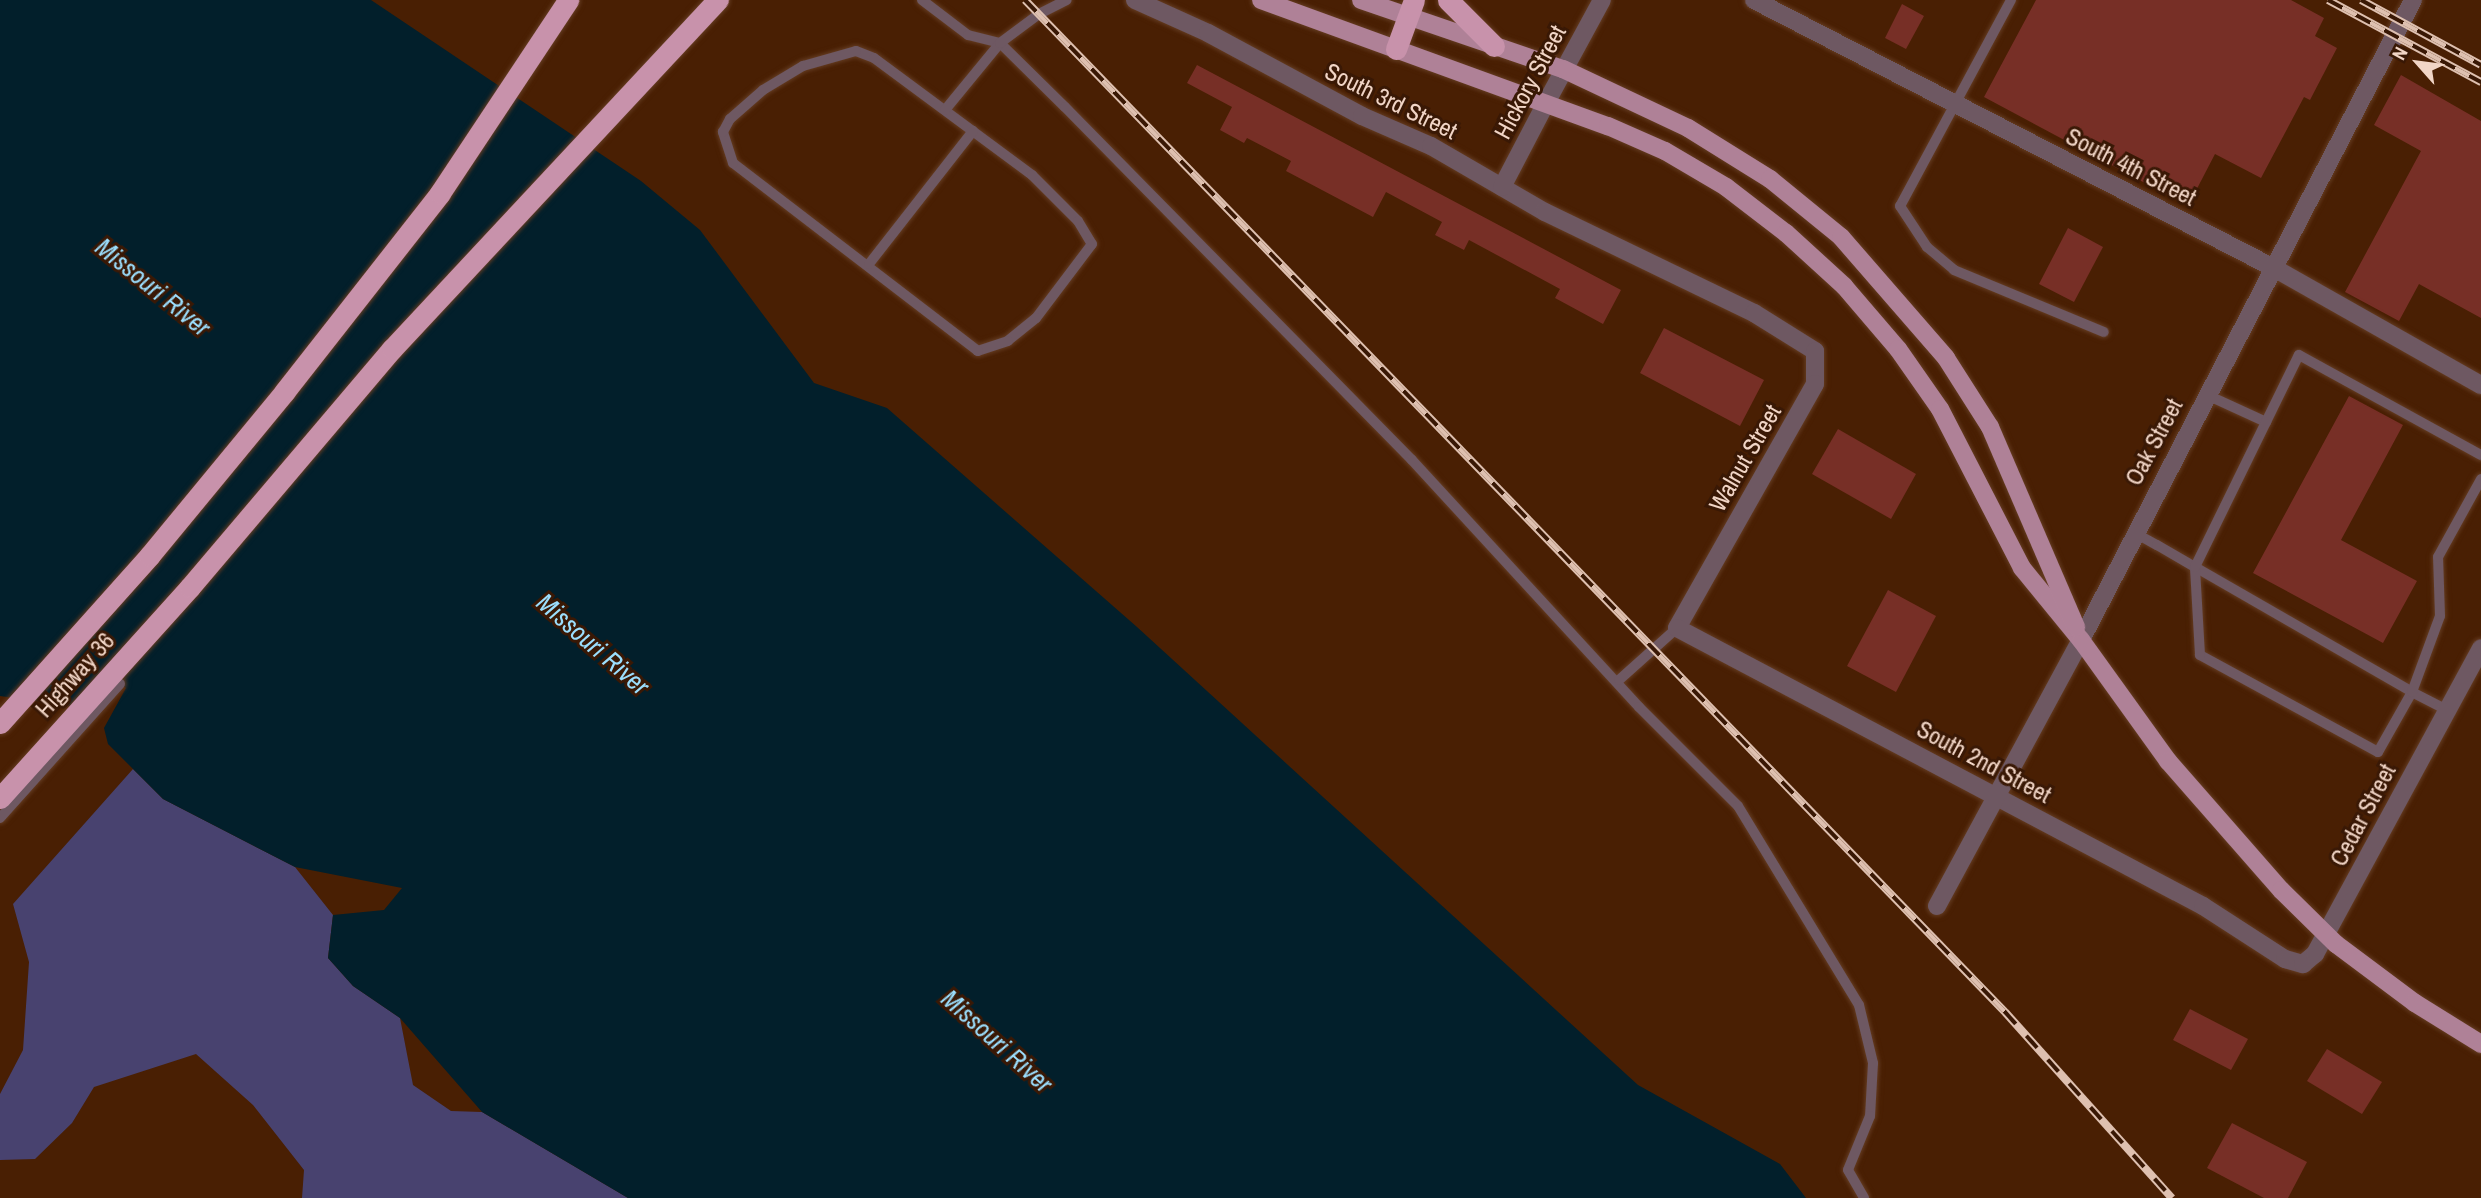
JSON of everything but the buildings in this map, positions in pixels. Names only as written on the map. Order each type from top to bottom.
[{"type":"highway","name":"Highway 36","points":[[0,723],[150,555],[440,193],[568,0]]},
{"type":"highway","name":"Highway 36","points":[[0,798],[190,587],[392,349],[718,0]]},
{"type":"highway","points":[[1448,0],[1494,46]]},
{"type":"highway","points":[[1396,49],[1405,8]]},
{"type":"main road","points":[[1261,0],[1546,103],[1665,151],[1726,187],[1844,286],[1898,349],[1940,409],[2022,568],[2081,640],[2168,761],[2326,935],[2415,1003],[2481,1044]]},
{"type":"main road","points":[[1361,0],[1405,8],[1494,46],[1563,69],[1688,128],[1770,179],[1841,237],[1888,286],[1946,358],[1990,427],[2046,549],[2081,640]]},
{"type":"street","name":"South 3rd Street","points":[[1135,0],[1208,33],[1362,116],[1431,146],[1622,253],[1774,324]]},
{"type":"street","name":"Hickory Street","points":[[1502,187],[1602,0]]},
{"type":"street","name":"South 4th Street","points":[[1754,0],[2274,268],[2481,385]]},
{"type":"street","name":"Oak Street","points":[[1937,906],[2081,640],[2413,0]]},
{"type":"street","name":"Walnut Street","points":[[1677,628],[1815,384],[1815,351],[1774,324]]},
{"type":"street","name":"South 2nd Street","points":[[1677,628],[2203,906],[2264,946]]},
{"type":"street","name":"Cedar Street","points":[[2264,946],[2285,959],[2303,964],[2315,954],[2481,648]]},
{"type":"lane","points":[[922,0],[968,35],[1000,43],[1412,460],[1619,680],[1639,708],[1738,806],[1859,1005],[1873,1063],[1870,1116],[1848,1170],[1864,1198]]},
{"type":"lane","points":[[945,110],[1000,43],[1039,13],[1067,0]]},
{"type":"lane","points":[[2011,0],[1957,106],[1933,140],[1900,206],[1909,224],[1954,270],[2104,332]]},
{"type":"lane","points":[[856,51],[874,58],[973,131],[1032,175],[1078,221],[1092,244],[1085,257],[1036,318],[1008,341],[978,351],[869,264],[772,196],[733,163],[723,132],[730,119],[783,78],[803,66],[856,51]]},
{"type":"lane","points":[[869,264],[973,131]]},
{"type":"lane","points":[[2481,455],[2298,355],[2195,567],[2200,655],[2378,752],[2412,692],[2440,616],[2438,557],[2481,479]]},
{"type":"lane","points":[[2207,395],[2266,422]]},
{"type":"lane","points":[[2136,533],[2447,710]]},
{"type":"lane","points":[[1619,680],[1677,628]]},
{"type":"lane","points":[[0,818],[120,684]]},
{"type":"shaded area","points":[[133,769],[163,799],[295,867],[333,915],[328,958],[353,986],[400,1018],[413,1085],[451,1111],[482,1112],[628,1198],[302,1198],[304,1170],[253,1105],[196,1054],[94,1087],[72,1123],[35,1159],[0,1160],[0,1094],[23,1050],[29,962],[13,904]]},
{"type":"water","name":"Missouri River","points":[[0,0],[371,0],[641,181],[700,230],[814,383],[887,408],[1137,627],[1638,1085],[1780,1164],[1806,1198],[628,1198],[482,1112],[400,1018],[353,986],[328,958],[333,915],[384,910],[402,888],[295,867],[163,799],[108,744],[104,728],[126,688],[116,681],[71,706],[0,696]]},
{"type":"railway","points":[[1025,0],[2005,1012],[2172,1198]]},
{"type":"railway","points":[[2328,0],[2481,82]]},
{"type":"railway","points":[[2361,0],[2481,65]]}]
